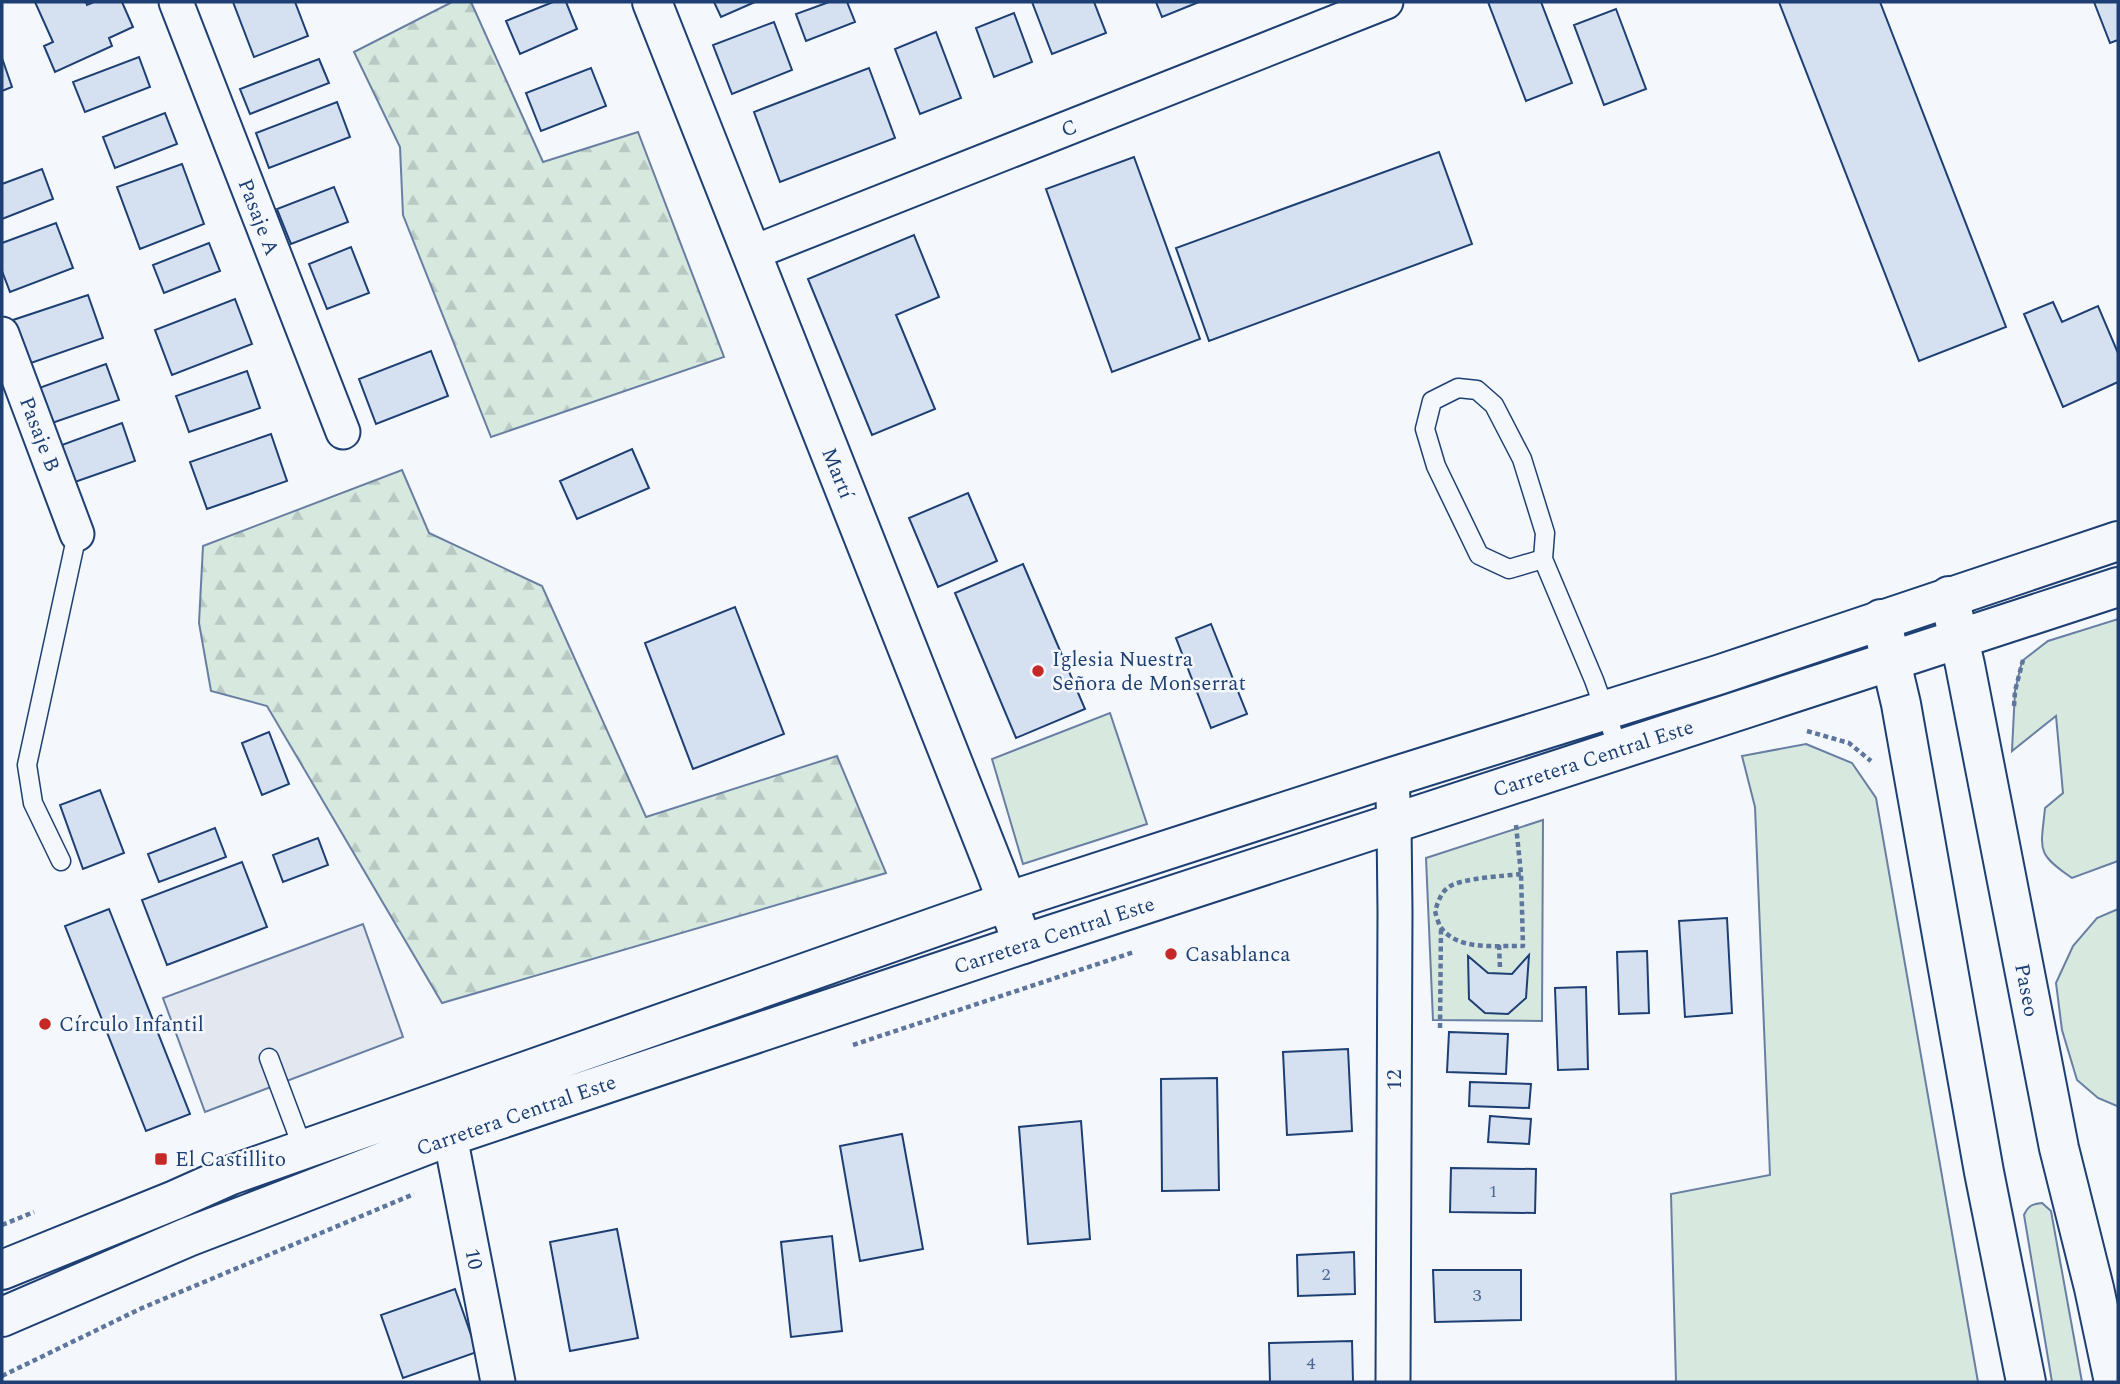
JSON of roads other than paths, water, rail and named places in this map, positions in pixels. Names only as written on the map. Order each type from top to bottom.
[{"type":"main road","name":"Martí","points":[[652,2],[1023,944]]},
{"type":"main road","name":"Carretera Central Este","points":[[2,1270],[231,1175],[1008,902],[1392,777],[1718,675],[2118,541]]},
{"type":"main road","name":"Carretera Central Este","points":[[2,1317],[188,1237],[450,1136],[1023,944],[2118,587]]},
{"type":"main road","name":"Paseo","points":[[1949,596],[2059,1148],[2114,1382]]},
{"type":"main road","points":[[1881,619],[1892,661],[1984,1172],[2026,1382]]},
{"type":"street","name":"Pasaje A","points":[[176,2],[342,432]]},
{"type":"street","name":"C","points":[[752,253],[1386,2]]},
{"type":"street","name":"Pasaje B","points":[[2,334],[78,534]]},
{"type":"street","name":"12","points":[[1392,777],[1393,1382]]},
{"type":"street","name":"10","points":[[450,1136],[498,1382]]},
{"type":"lane","points":[[1543,559],[1509,569],[1479,555],[1436,466],[1425,429],[1432,401],[1458,388],[1477,390],[1494,405],[1522,459],[1545,533],[1543,559],[1594,680],[1619,750]]},
{"type":"lane","points":[[61,861],[33,803],[27,765],[78,534]]},
{"type":"lane","points":[[269,1058],[304,1149],[313,1188]]},
{"type":"place","name":"Iglesia Nuestra Señora de Monserrat","points":[[1038,671]]},
{"type":"place","name":"Casablanca","points":[[1171,954]]},
{"type":"place","name":"Círculo Infantil","points":[[45,1024]]},
{"type":"place","name":"El Castillito","points":[[161,1159]]}]
